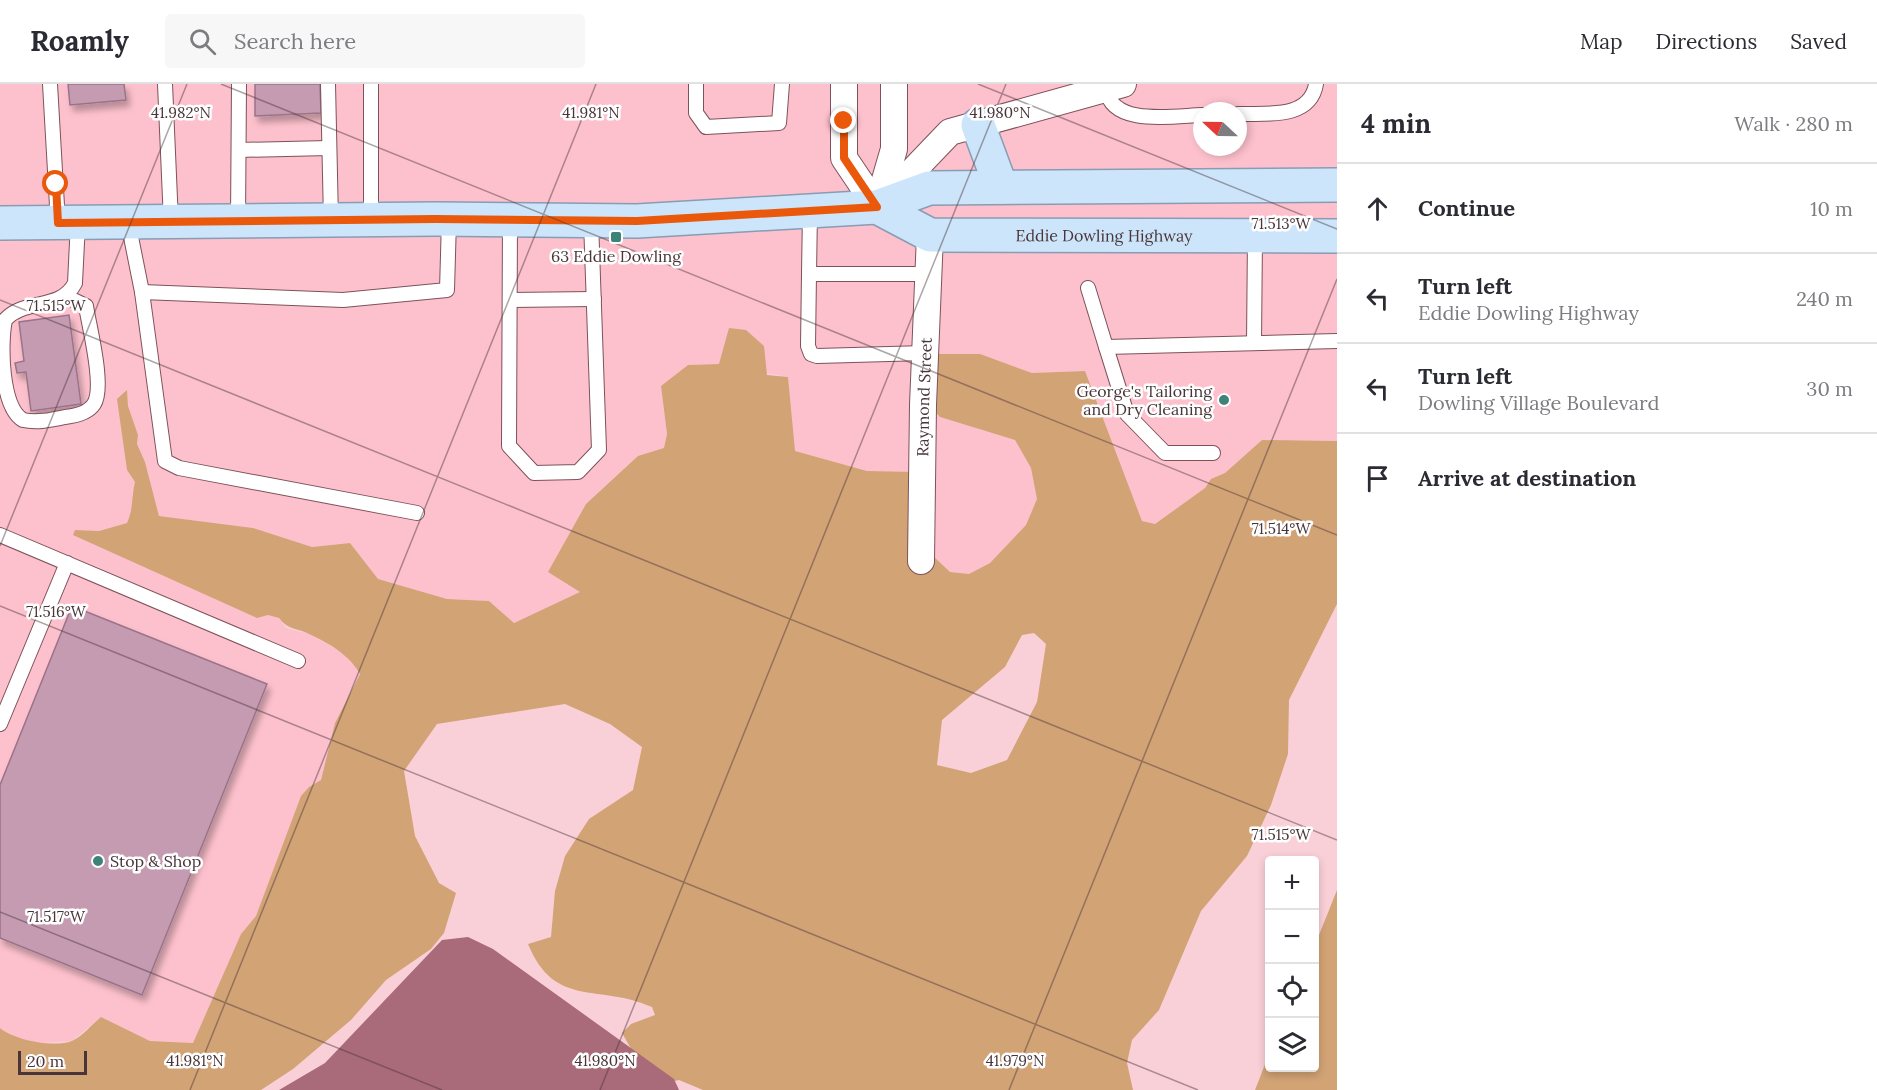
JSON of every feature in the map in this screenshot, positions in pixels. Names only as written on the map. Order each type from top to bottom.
[{"type":"main road","points":[[978,124],[1001,187]]},
{"type":"main road","points":[[0,223],[449,219],[637,221],[877,207],[929,188],[1337,185]]},
{"type":"main road","name":"Eddie Dowling Highway","points":[[877,207],[930,235],[1337,236]]},
{"type":"street","points":[[844,84],[844,158],[877,207]]},
{"type":"street","points":[[877,207],[894,150],[894,84]]},
{"type":"street","points":[[877,207],[950,132],[1114,86]]},
{"type":"street","name":"Raymond Street","points":[[921,561],[930,235]]},
{"type":"lane","points":[[50,84],[52,125],[75,283],[65,296],[18,309],[5,320],[2,351],[10,408],[23,420],[48,421],[75,416],[94,405],[97,397],[98,381],[86,306],[65,296]]},
{"type":"lane","points":[[165,84],[171,222]]},
{"type":"lane","points":[[238,221],[239,84]]},
{"type":"lane","points":[[328,84],[331,220]]},
{"type":"lane","points":[[371,84],[371,220]]},
{"type":"lane","points":[[696,84],[696,113],[706,127],[779,123],[782,84]]},
{"type":"lane","points":[[1247,113],[1299,109],[1312,97],[1316,84]]},
{"type":"lane","points":[[1114,86],[1111,104],[1125,114],[1193,115]]},
{"type":"lane","points":[[239,150],[329,148]]},
{"type":"lane","points":[[810,212],[808,274],[810,354],[817,356],[925,353]]},
{"type":"lane","points":[[142,292],[343,300],[447,290],[449,219]]},
{"type":"lane","points":[[510,220],[509,446],[534,473],[578,472],[599,450],[591,221]]},
{"type":"lane","points":[[128,222],[142,292],[165,461],[179,468],[417,513]]},
{"type":"lane","points":[[1254,343],[1255,236]]},
{"type":"lane","points":[[808,274],[928,273]]},
{"type":"lane","points":[[1088,288],[1127,414],[1166,453],[1213,453]]},
{"type":"lane","points":[[510,300],[594,299]]},
{"type":"lane","points":[[1106,347],[1337,341]]},
{"type":"lane","points":[[0,535],[298,661]]},
{"type":"lane","points":[[0,724],[67,563]]},
{"type":"shaded area","points":[[0,84],[1337,84],[1337,441],[1262,440],[1225,473],[1211,479],[1205,488],[1155,524],[1142,521],[1085,371],[1032,373],[980,355],[926,354],[940,417],[1015,440],[1031,468],[1037,499],[1026,525],[990,563],[969,574],[949,572],[932,555],[918,472],[867,471],[794,451],[788,377],[719,364],[688,365],[661,386],[667,434],[664,449],[638,456],[581,592],[514,623],[489,601],[447,599],[377,579],[350,543],[312,547],[253,528],[159,516],[145,462],[137,444],[138,435],[128,406],[127,391],[127,470],[135,482],[132,495],[135,506],[127,523],[99,531],[75,530],[279,618],[286,628],[309,634],[352,658],[360,674],[335,723],[321,780],[309,787],[256,916],[241,934],[193,1043],[150,1041],[101,1017],[72,1041],[34,1043],[7,1034],[0,1028]]},
{"type":"shaded area","points":[[729,328],[746,330],[764,346],[767,375],[788,377],[795,451],[867,471],[919,472],[932,555],[950,572],[969,574],[990,563],[1026,525],[1037,499],[1031,468],[1015,440],[940,417],[923,399],[926,354],[980,354],[1032,373],[1085,371],[1142,521],[1155,524],[1205,488],[1211,479],[1225,473],[1262,440],[1337,441],[1337,604],[1289,700],[1288,754],[1271,805],[1247,856],[1201,911],[1159,1010],[1132,1040],[1127,1063],[1133,1090],[703,1090],[679,1080],[661,1084],[645,1073],[622,1033],[631,1024],[655,1015],[652,1007],[632,1000],[580,991],[565,986],[551,978],[539,964],[528,944],[551,937],[555,891],[565,856],[589,819],[633,790],[642,747],[610,724],[565,704],[437,724],[404,771],[415,836],[439,883],[456,893],[444,933],[431,949],[386,980],[351,1020],[293,1069],[261,1090],[0,1090],[0,1028],[34,1042],[55,1044],[72,1041],[79,1037],[101,1017],[150,1041],[193,1043],[241,934],[256,916],[301,796],[309,787],[321,780],[335,723],[360,674],[337,650],[307,633],[288,626],[279,618],[268,615],[257,618],[73,535],[75,530],[99,531],[127,523],[129,517],[135,482],[127,470],[117,399],[127,390],[128,406],[138,435],[137,444],[145,462],[159,516],[253,528],[312,547],[350,543],[378,579],[447,599],[489,601],[514,623],[580,592],[548,572],[586,504],[638,456],[664,448],[667,434],[661,386],[688,365],[719,364]],"holes":[[[1034,633],[1046,644],[1037,702],[1007,760],[971,773],[937,765],[942,720],[1005,667],[1022,635]]]},
{"type":"shaded area","points":[[1337,890],[1337,1090],[1255,1090],[1265,1064],[1265,1072],[1319,1072],[1319,935]]},
{"type":"shaded area","points":[[468,937],[493,949],[674,1079],[679,1090],[279,1090],[325,1063],[442,940]]},
{"type":"building","points":[[68,84],[124,84],[126,100],[70,105]]},
{"type":"building","points":[[255,84],[320,84],[321,113],[255,116]]},
{"type":"building","points":[[69,315],[81,404],[31,411],[26,372],[17,373],[15,363],[24,361],[19,322]]},
{"type":"building","name":"Stop & Shop","points":[[72,606],[267,684],[142,995],[0,938],[0,785]]},
{"type":"place","name":"63 Eddie Dowling","points":[[616,237]]},
{"type":"place","name":"George's Tailoring and Dry Cleaning","points":[[1224,400]]},
{"type":"place","name":"Stop & Shop","points":[[98,861]]},
{"type":"route","points":[[56,184],[58,223],[435,219],[637,221],[877,207],[844,158],[844,121]]}]
